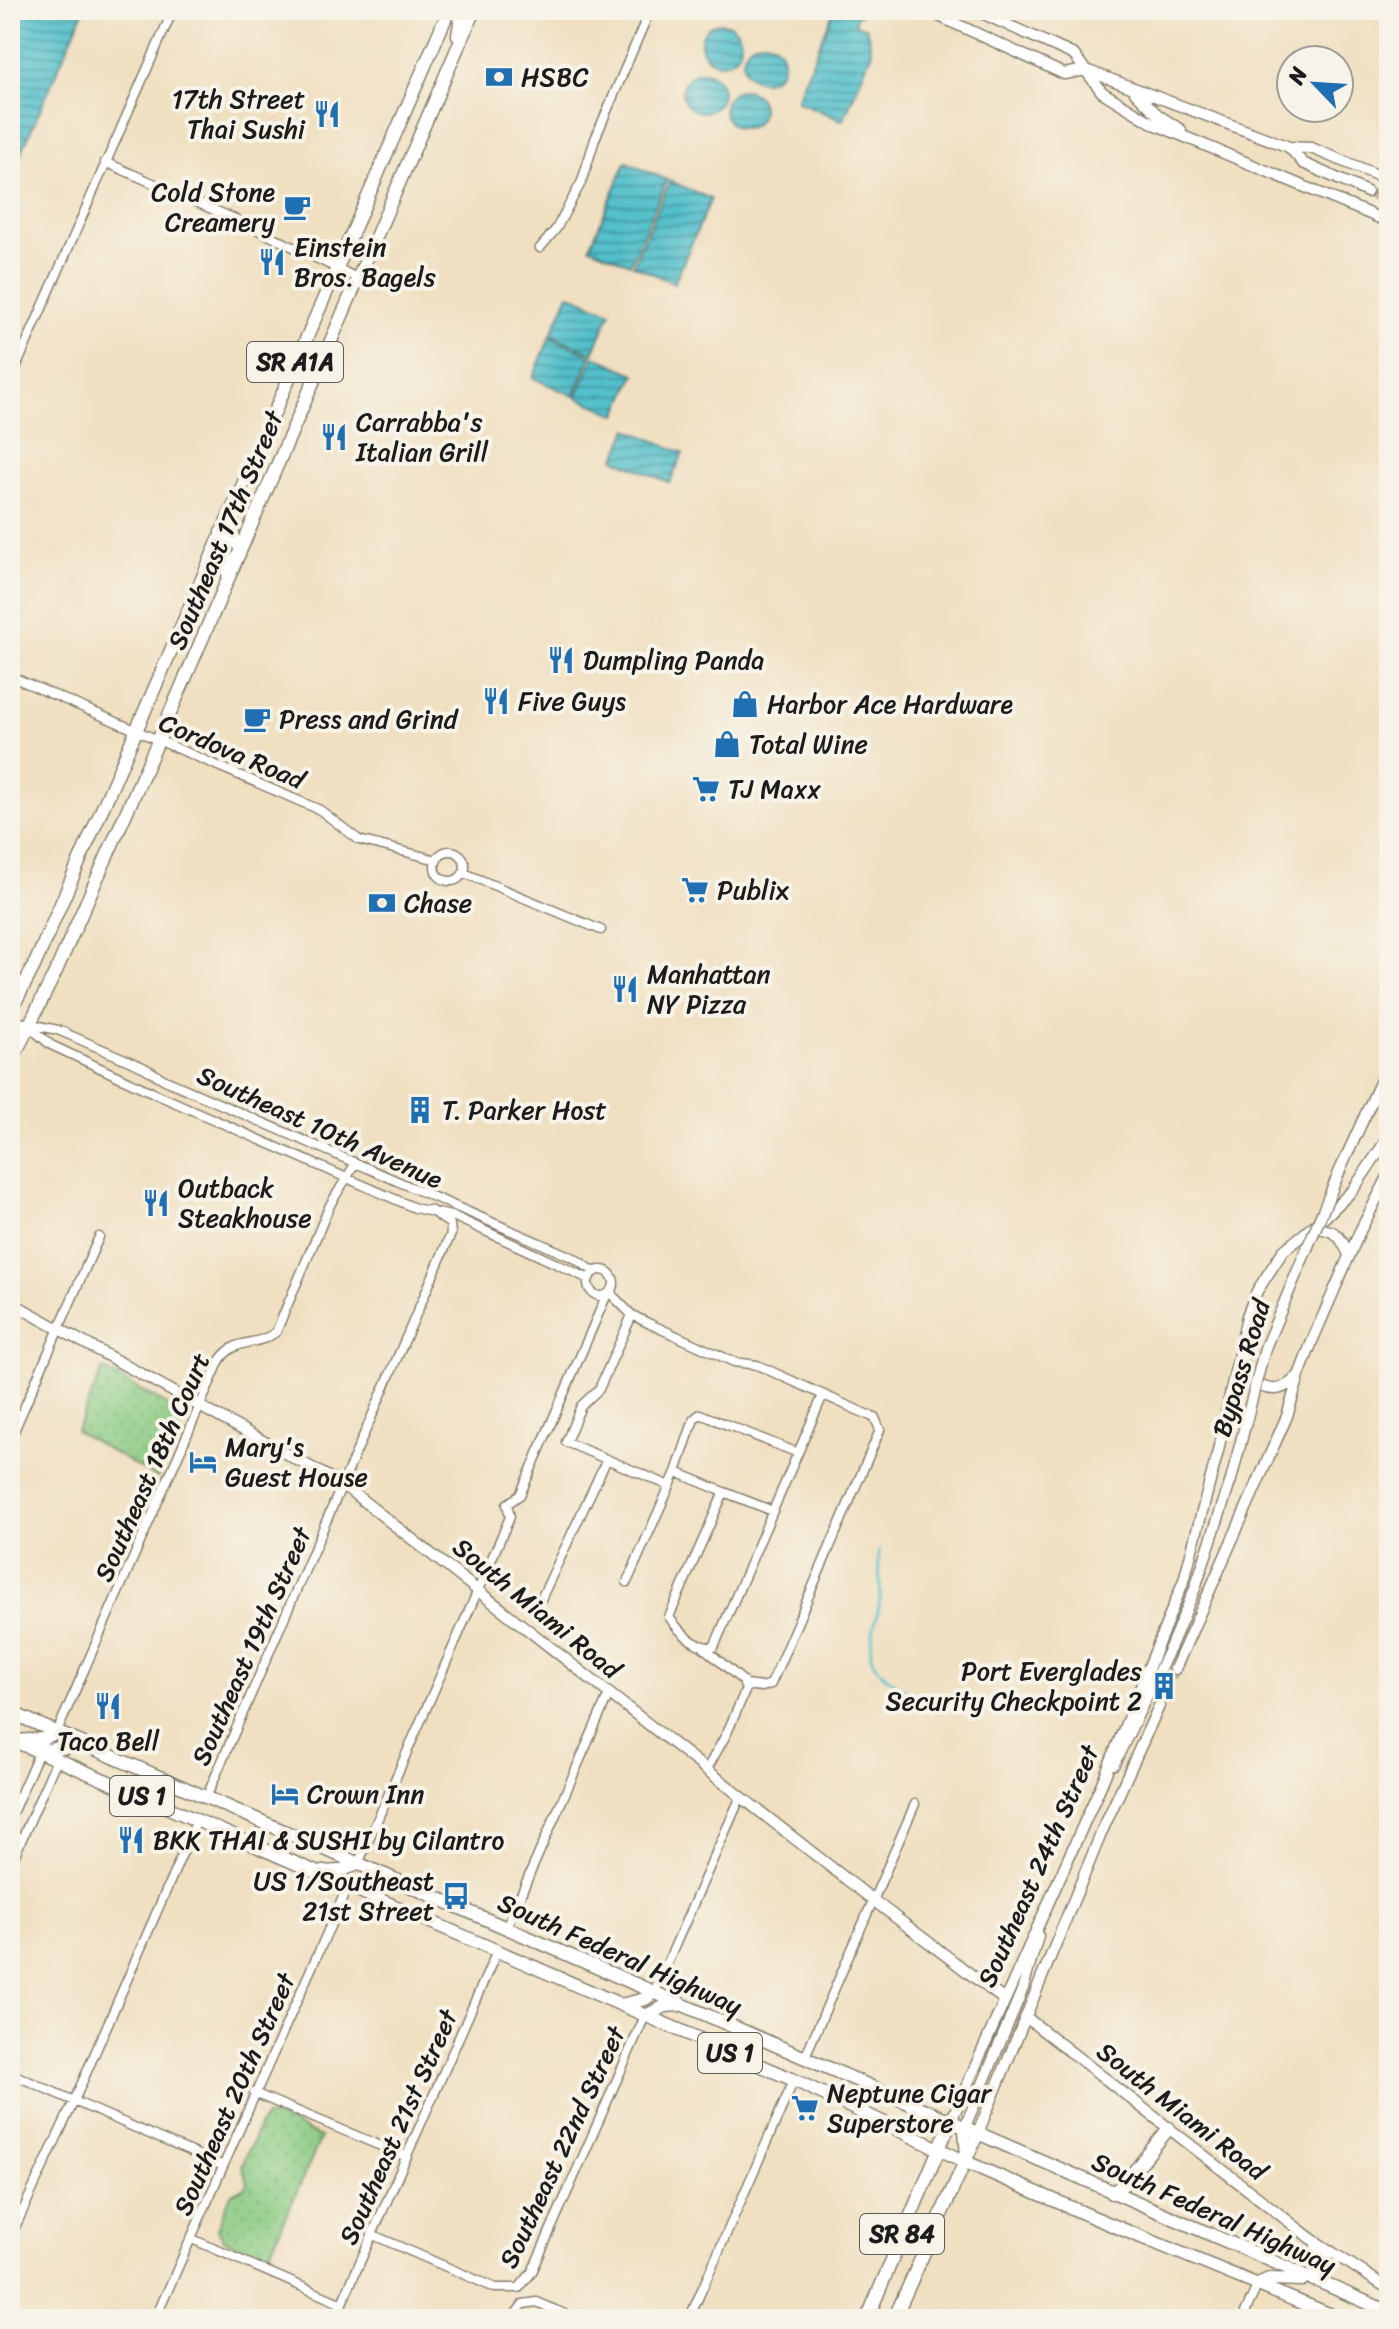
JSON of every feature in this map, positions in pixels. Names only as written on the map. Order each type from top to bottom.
[{"type":"main road","name":"Southeast 17th Street","points":[[10,1012],[34,966],[449,10]]},
{"type":"main road","points":[[453,58],[462,10]]},
{"type":"main road","name":"Southeast 17th Street","points":[[10,1064],[56,971],[158,741],[474,10]]},
{"type":"main road","points":[[235,501],[231,533],[234,542],[241,548]]},
{"type":"main road","points":[[221,532],[228,577]]},
{"type":"main road","name":"South Federal Highway","points":[[10,1712],[1389,2312]]},
{"type":"main road","points":[[13,1740],[43,1739],[57,1732]]},
{"type":"main road","name":"South Federal Highway","points":[[13,1740],[794,2080],[966,2162],[1108,2224],[1341,2319]]},
{"type":"main road","points":[[39,1752],[83,1744]]},
{"type":"main road","points":[[315,1872],[339,1871],[358,1864]]},
{"type":"main road","points":[[348,1886],[364,1878],[384,1876]]},
{"type":"main road","points":[[621,2005],[645,1999],[654,1993]]},
{"type":"main road","points":[[645,2016],[665,2006],[679,2005]]},
{"type":"main road","name":"SR 84","points":[[867,2319],[950,2123]]},
{"type":"main road","points":[[1112,2193],[1124,2184],[1169,2128]]},
{"type":"main road","name":"SR 84","points":[[894,2319],[977,2135]]},
{"type":"main road","points":[[1258,2284],[1280,2279],[1313,2281]]},
{"type":"street","points":[[10,381],[173,10]]},
{"type":"street","points":[[540,248],[556,229],[582,181],[595,139],[650,10]]},
{"type":"street","points":[[926,10],[1064,74],[1086,70],[1289,147],[1311,148],[1389,180]]},
{"type":"street","points":[[975,10],[1074,55],[1102,92],[1154,124],[1389,222]]},
{"type":"street","points":[[1132,89],[1158,115],[1207,146]]},
{"type":"street","points":[[1289,147],[1303,163],[1367,192]]},
{"type":"street","points":[[105,162],[246,224],[357,278]]},
{"type":"street","name":"Cordova Road","points":[[10,676],[320,810],[359,840],[437,860]]},
{"type":"street","points":[[445,852],[457,853],[464,861],[464,873],[456,881],[444,880],[436,871],[437,860],[445,852]]},
{"type":"street","points":[[464,873],[601,930]]},
{"type":"street","name":"Southeast 10th Avenue","points":[[10,1020],[58,1030],[355,1164],[574,1258],[592,1275]]},
{"type":"street","name":"Southeast 10th Avenue","points":[[27,1025],[51,1045],[415,1208],[455,1217],[592,1275],[603,1270],[611,1274],[614,1283],[609,1294]]},
{"type":"street","name":"Bypass Road","points":[[1102,1783],[1151,1692],[1194,1591],[1223,1506],[1265,1348],[1389,1063]]},
{"type":"street","points":[[276,1147],[283,1132]]},
{"type":"street","name":"Southeast 24th Street","points":[[950,2123],[1102,1783],[1184,1580],[1218,1451],[1251,1304],[1283,1251],[1353,1190],[1389,1136]]},
{"type":"street","name":"Southeast 18th Court","points":[[57,1732],[220,1360],[228,1349],[243,1343],[265,1341],[276,1332],[330,1205],[355,1164]]},
{"type":"street","points":[[1175,1669],[1287,1416],[1300,1373],[1349,1255],[1389,1175]]},
{"type":"street","name":"Southeast 19th Street","points":[[206,1798],[451,1234],[450,1224],[430,1210]]},
{"type":"street","points":[[1308,1228],[1328,1228],[1336,1232],[1343,1239],[1349,1255]]},
{"type":"street","points":[[10,1440],[99,1237]]},
{"type":"street","name":"Southeast 10th Avenue","points":[[592,1275],[589,1287],[593,1293],[601,1296],[609,1294]]},
{"type":"street","points":[[358,1864],[510,1517],[507,1504],[520,1495],[609,1294]]},
{"type":"street","name":"Southeast 10th Avenue","points":[[609,1294],[632,1315],[734,1362],[757,1365],[875,1418],[880,1430],[771,1684],[762,1687],[744,1685]]},
{"type":"street","name":"South Miami Road","points":[[10,1302],[343,1485],[1003,1999]]},
{"type":"street","points":[[632,1315],[599,1389],[581,1406],[566,1442],[670,1486]]},
{"type":"street","points":[[1240,1350],[1243,1366],[1251,1380],[1265,1388],[1282,1388],[1300,1373]]},
{"type":"street","points":[[704,1648],[714,1647],[823,1395]]},
{"type":"street","points":[[627,1582],[676,1472],[694,1419],[700,1414],[798,1453]]},
{"type":"street","points":[[541,1599],[607,1459]]},
{"type":"street","points":[[676,1472],[773,1511]]},
{"type":"street","points":[[707,1769],[746,1689],[669,1617],[724,1492]]},
{"type":"street","name":"Bypass Road","points":[[1103,1829],[1151,1692]]},
{"type":"street","points":[[506,1928],[609,1694]]},
{"type":"street","name":"Southeast 24th Street","points":[[977,2135],[1103,1829],[1159,1706]]},
{"type":"street","points":[[10,1818],[39,1752]]},
{"type":"street","points":[[10,1866],[57,1759]]},
{"type":"street","points":[[654,1993],[741,1796]]},
{"type":"street","points":[[804,2059],[915,1804]]},
{"type":"street","points":[[10,2238],[74,2101],[197,1820]]},
{"type":"street","points":[[1059,1876],[1075,1881],[1084,1875]]},
{"type":"street","name":"Southeast 20th Street","points":[[155,2319],[348,1886]]},
{"type":"street","points":[[966,2162],[964,2129],[1023,1988],[1047,1903]]},
{"type":"street","name":"Southeast 21st Street","points":[[335,2319],[497,1951]]},
{"type":"street","name":"Southeast 22nd Street","points":[[373,2235],[495,2288],[519,2288],[532,2272],[645,2016]]},
{"type":"street","name":"South Miami Road","points":[[1027,2018],[1310,2238],[1389,2289]]},
{"type":"street","points":[[10,2073],[223,2166]]},
{"type":"street","points":[[689,2319],[794,2080]]},
{"type":"street","points":[[254,2093],[407,2157]]},
{"type":"street","name":"South Miami Road","points":[[1310,2238],[1326,2259],[1328,2268],[1323,2276],[1313,2281]]},
{"type":"street","points":[[192,2239],[342,2304]]},
{"type":"street","points":[[1242,2319],[1258,2284]]},
{"type":"street","name":"Southeast 22nd Street","points":[[512,2319],[523,2304],[537,2302],[576,2319]]},
{"type":"green space","points":[[103,1369],[185,1415],[157,1478],[76,1431]]},
{"type":"green space","points":[[275,2116],[321,2137],[267,2259],[225,2240],[217,2229],[231,2194],[246,2187],[248,2182],[242,2165],[260,2124],[266,2117]]},
{"type":"water","points":[[19,10],[84,10],[10,178],[10,29]]},
{"type":"water","points":[[834,10],[863,10],[865,13],[856,16],[855,25],[866,27],[872,52],[841,120],[797,101]]},
{"type":"water","points":[[721,23],[735,29],[741,43],[735,57],[721,63],[707,57],[701,43],[707,29]]},
{"type":"water","points":[[763,41],[777,47],[783,61],[777,75],[763,81],[749,75],[743,61],[749,47]]},
{"type":"water","points":[[702,72],[716,78],[722,92],[716,106],[702,112],[688,106],[682,92],[688,78]]},
{"type":"water","points":[[743,90],[756,96],[762,109],[756,122],[743,128],[730,122],[724,109],[730,96]]},
{"type":"water","points":[[626,162],[667,180],[630,264],[590,247]]},
{"type":"water","points":[[670,181],[711,199],[674,283],[633,265]]},
{"type":"water","points":[[569,294],[611,312],[593,353],[551,335]]},
{"type":"water","points":[[550,337],[591,355],[574,396],[533,378]]},
{"type":"water","points":[[594,356],[635,374],[617,415],[576,397]]},
{"type":"water","points":[[628,429],[683,453],[670,483],[615,459]]},
{"type":"waterway","points":[[879,1550],[880,1600],[871,1648],[874,1664],[890,1680],[943,1711],[963,1693]]},
{"type":"tunnel","points":[[1367,192],[1389,201]]},
{"type":"tunnel","points":[[1159,1706],[1175,1669]]},
{"type":"place","name":"HSBC","points":[[499,77]]},
{"type":"place","name":"17th Street Thai Sushi","points":[[327,114]]},
{"type":"place","name":"Cold Stone Creamery","points":[[297,207]]},
{"type":"place","name":"Einstein Bros. Bagels","points":[[272,262]]},
{"type":"place","name":"Carrabba's Italian Grill","points":[[334,437]]},
{"type":"place","name":"Dumpling Panda","points":[[561,660]]},
{"type":"place","name":"Five Guys","points":[[496,701]]},
{"type":"place","name":"Harbor Ace Hardware","points":[[745,704]]},
{"type":"place","name":"Press and Grind","points":[[257,719]]},
{"type":"place","name":"Total Wine","points":[[727,744]]},
{"type":"place","name":"TJ Maxx","points":[[706,789]]},
{"type":"place","name":"Publix","points":[[695,890]]},
{"type":"place","name":"Chase","points":[[382,903]]},
{"type":"place","name":"Manhattan NY Pizza","points":[[625,989]]},
{"type":"place","name":"T. Parker Host","points":[[420,1110]]},
{"type":"place","name":"Outback Steakhouse","points":[[156,1203]]},
{"type":"place","name":"Mary's Guest House","points":[[203,1462]]},
{"type":"place","name":"Port Everglades Security Checkpoint 2","points":[[1164,1686]]},
{"type":"place","name":"Taco Bell","points":[[108,1706]]},
{"type":"place","name":"Crown Inn","points":[[285,1794]]},
{"type":"place","name":"BKK THAI & SUSHI by Cilantro","points":[[131,1840]]},
{"type":"place","name":"US 1/Southeast 21st Street","points":[[456,1896]]},
{"type":"place","name":"Neptune Cigar Superstore","points":[[805,2108]]}]
